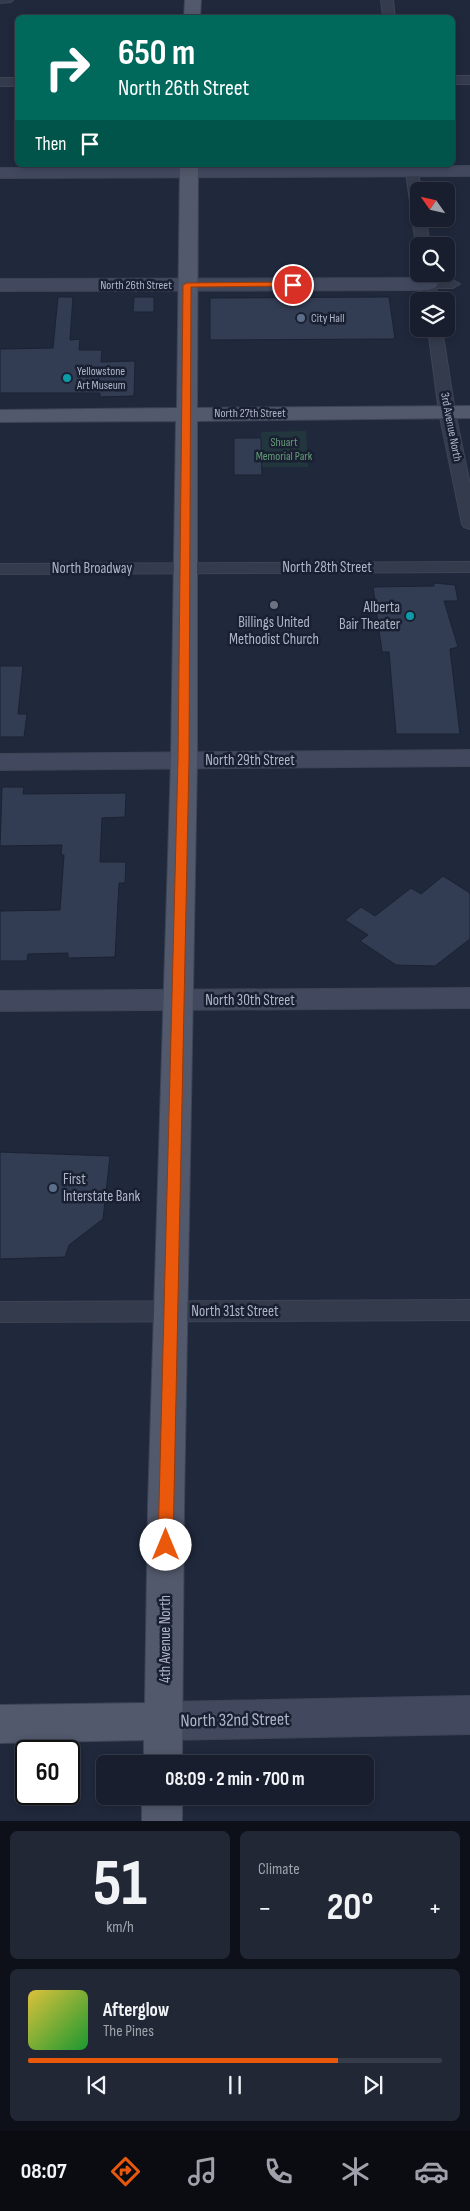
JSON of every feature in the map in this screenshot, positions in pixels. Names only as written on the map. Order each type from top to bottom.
[{"type":"main road","points":[[192,15],[193,0]]},
{"type":"main road","name":"4th Avenue North","points":[[163,1755],[166,1506],[184,760],[184,567],[188,414],[186,406],[189,169]]},
{"type":"main road","name":"North 27th Street","points":[[0,416],[470,412]]},
{"type":"main road","name":"North 32nd Street","points":[[0,1724],[164,1722]]},
{"type":"main road","points":[[162,1805],[162,1821]]},
{"type":"street","points":[[0,0],[7,0]]},
{"type":"street","points":[[387,0],[389,15]]},
{"type":"street","points":[[455,80],[470,80]]},
{"type":"street","points":[[0,82],[15,82]]},
{"type":"street","points":[[411,168],[422,237]]},
{"type":"street","points":[[0,173],[189,169],[411,168],[470,171]]},
{"type":"street","name":"North 26th Street","points":[[0,285],[428,286],[453,284]]},
{"type":"street","name":"3rd Avenue North","points":[[435,337],[447,412],[470,524]]},
{"type":"street","name":"North 28th Street","points":[[184,567],[470,567]]},
{"type":"street","name":"North Broadway","points":[[0,569],[184,567]]},
{"type":"street","name":"North 29th Street","points":[[0,762],[470,758]]},
{"type":"street","name":"North 30th Street","points":[[0,1002],[470,998]]},
{"type":"street","name":"North 31st Street","points":[[0,1312],[470,1310]]},
{"type":"street","name":"North 32nd Street","points":[[164,1722],[470,1715]]},
{"type":"green space","name":"Shuart Memorial Park","points":[[306,431],[308,467],[262,467],[261,432]]},
{"type":"building","name":"Yellowstone Art Museum","points":[[58,297],[73,297],[70,340],[80,339],[79,350],[102,350],[101,362],[135,361],[134,396],[100,397],[100,393],[0,393],[0,349],[53,348]]},
{"type":"building","points":[[134,297],[154,297],[154,312],[133,312]]},
{"type":"building","name":"City Hall","points":[[389,297],[395,339],[210,340],[210,298]]},
{"type":"building","points":[[234,438],[261,438],[262,475],[234,475]]},
{"type":"building","points":[[434,583],[455,585],[458,601],[444,601],[458,647],[450,649],[460,734],[396,734],[389,652],[382,652],[373,587],[434,586]]},
{"type":"building","points":[[0,666],[23,666],[18,714],[27,714],[24,737],[0,737]]},
{"type":"building","points":[[2,787],[24,787],[23,794],[126,793],[125,817],[102,818],[100,862],[126,862],[125,883],[119,883],[115,957],[68,958],[68,953],[28,954],[27,961],[0,961],[0,911],[60,910],[64,855],[61,855],[62,845],[0,846]]},
{"type":"building","points":[[443,876],[470,893],[470,939],[435,966],[396,965],[360,941],[368,935],[345,920],[361,907],[375,916],[411,888],[421,894]]},
{"type":"building","name":"First Interstate Bank","points":[[0,1152],[110,1156],[103,1219],[69,1245],[65,1257],[0,1259]]},
{"type":"place","name":"City Hall","points":[[301,318]]},
{"type":"place","name":"Yellowstone Art Museum","points":[[67,378]]},
{"type":"place","name":"Billings United Methodist Church","points":[[274,605]]},
{"type":"place","name":"Alberta Bair Theater","points":[[410,616]]},
{"type":"place","name":"First Interstate Bank","points":[[53,1188]]},
{"type":"route","points":[[166,1545],[184,760],[184,586],[186,432],[188,414],[186,406],[187,285],[293,285]]}]
